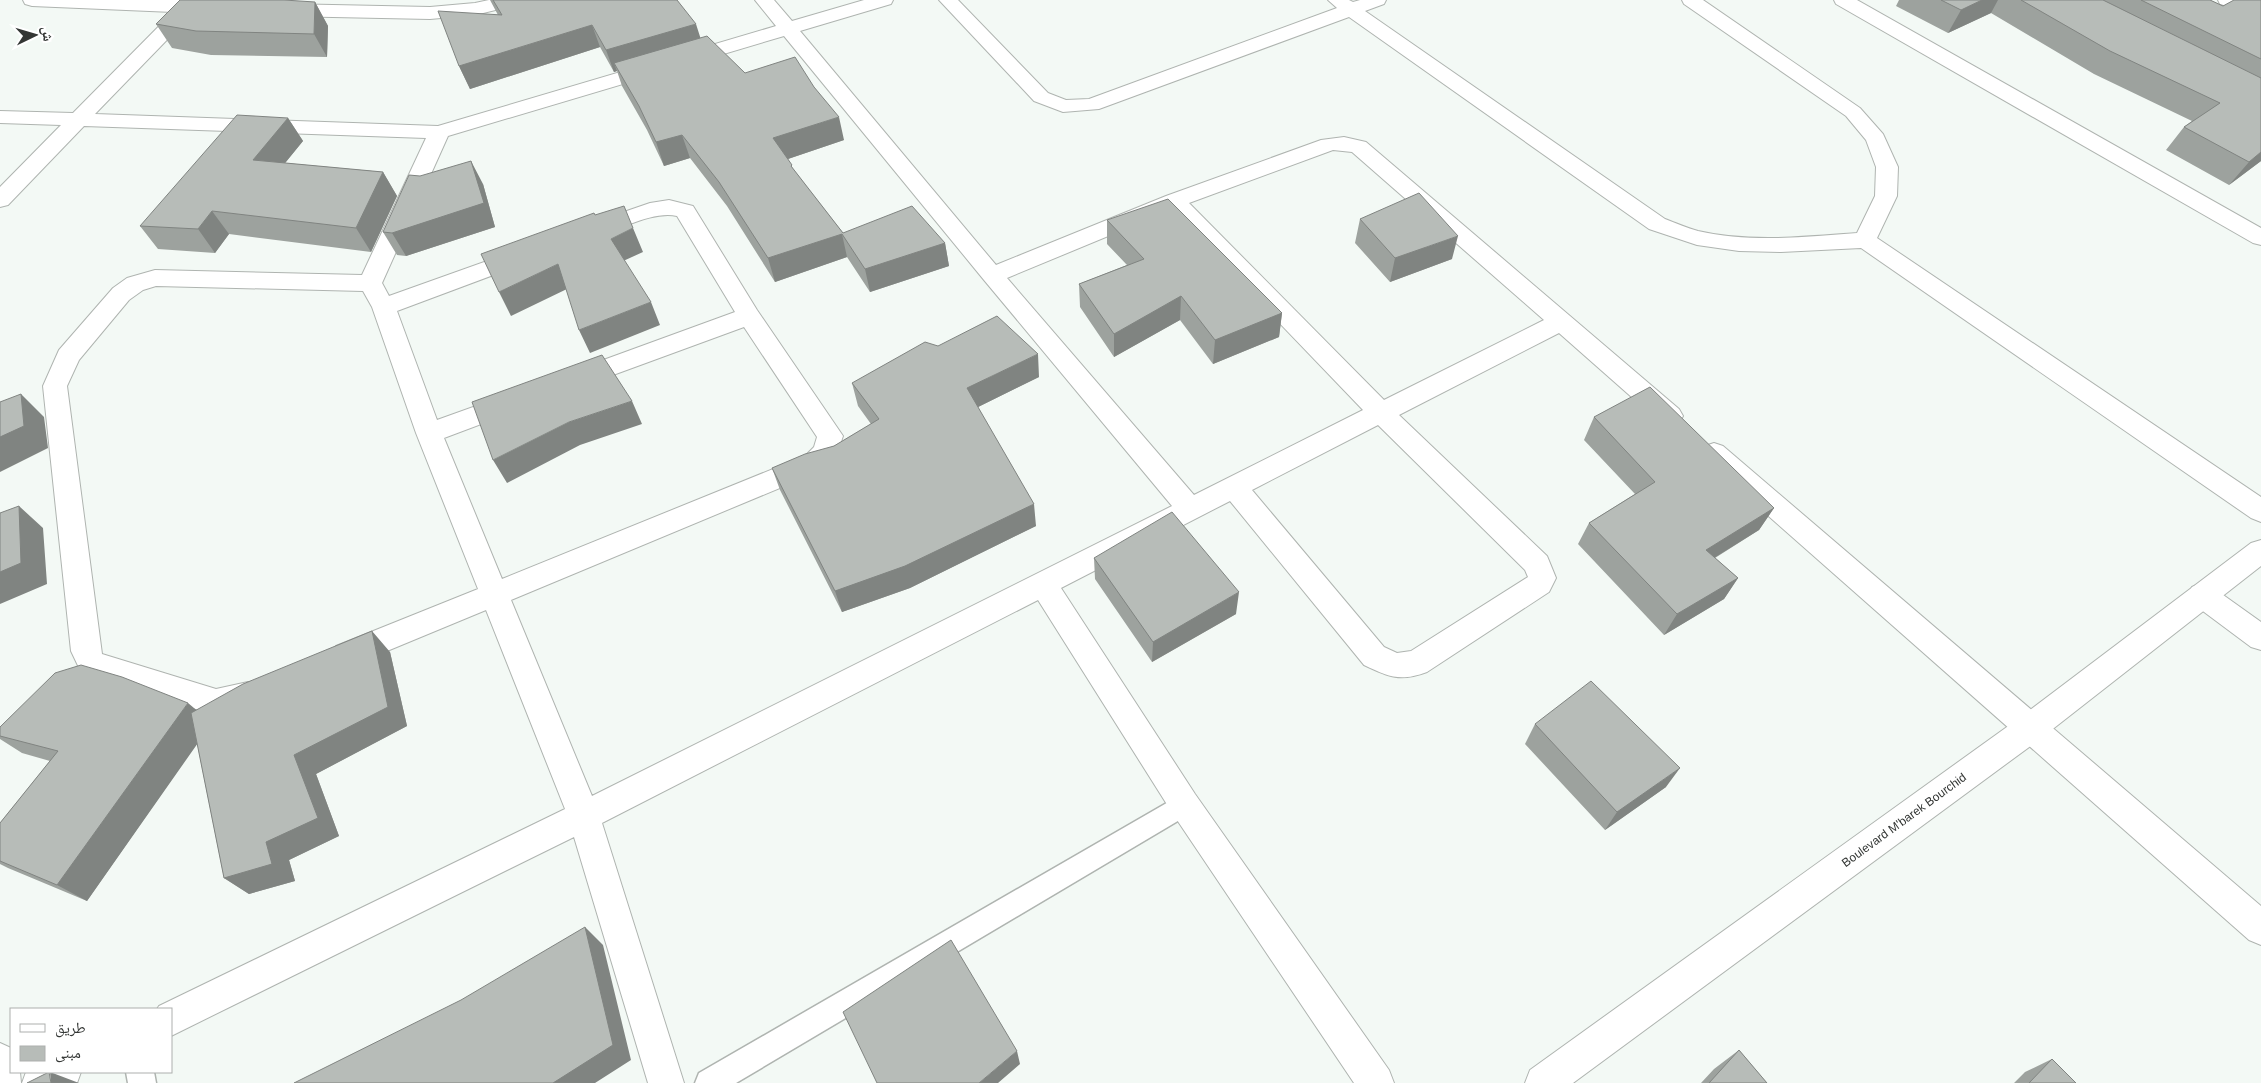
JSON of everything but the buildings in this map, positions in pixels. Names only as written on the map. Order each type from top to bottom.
[{"type":"street","points":[[32,0],[192,4],[226,9]]},
{"type":"street","points":[[265,10],[430,13],[476,9],[513,0]]},
{"type":"street","points":[[764,0],[992,276],[1190,508]]},
{"type":"street","points":[[0,117],[439,132],[884,0]]},
{"type":"street","points":[[948,0],[1041,97],[1063,106],[1080,107],[1092,105],[1344,5],[1377,0]]},
{"type":"street","points":[[1691,0],[1853,112],[1876,138],[1887,167],[1886,196],[1865,240]]},
{"type":"street","points":[[1843,0],[2261,238]]},
{"type":"street","points":[[2227,0],[2249,6],[2261,6]]},
{"type":"street","points":[[0,200],[192,4]]},
{"type":"street","points":[[1344,5],[1657,224],[1697,238],[1748,244],[1800,245],[1865,240],[2261,511]]},
{"type":"street","points":[[370,283],[439,132]]},
{"type":"street","points":[[992,276],[1174,201],[1328,145],[1338,142],[1359,147],[2261,928]]},
{"type":"street","points":[[1174,201],[1380,412],[1537,564],[1542,578],[1539,584],[1417,663],[1395,666],[1374,656],[1233,486]]},
{"type":"street","points":[[319,666],[814,463],[826,452],[830,436],[749,316],[685,211],[669,207],[650,210],[577,237]]},
{"type":"street","points":[[384,307],[540,250]]},
{"type":"street","points":[[273,685],[254,693],[216,702],[104,669],[92,663],[86,651],[56,386],[68,356],[121,294],[135,284],[155,278],[370,283]]},
{"type":"street","points":[[370,283],[384,307],[429,432],[584,816],[666,1083]]},
{"type":"street","points":[[557,386],[749,316]]},
{"type":"street","points":[[172,1018],[584,816],[1560,322]]},
{"type":"street","points":[[429,432],[530,396]]},
{"type":"street","name":"Boulevard M'barek Bourchid","points":[[1543,1083],[2029,729],[2261,550]]},
{"type":"street","points":[[1042,583],[1184,804],[1376,1083]]},
{"type":"street","points":[[2202,595],[2261,638]]},
{"type":"street","points":[[0,1061],[4,1083]]},
{"type":"street","points":[[40,1083],[61,1073]]},
{"type":"lane","points":[[709,1083],[1184,804]]}]
